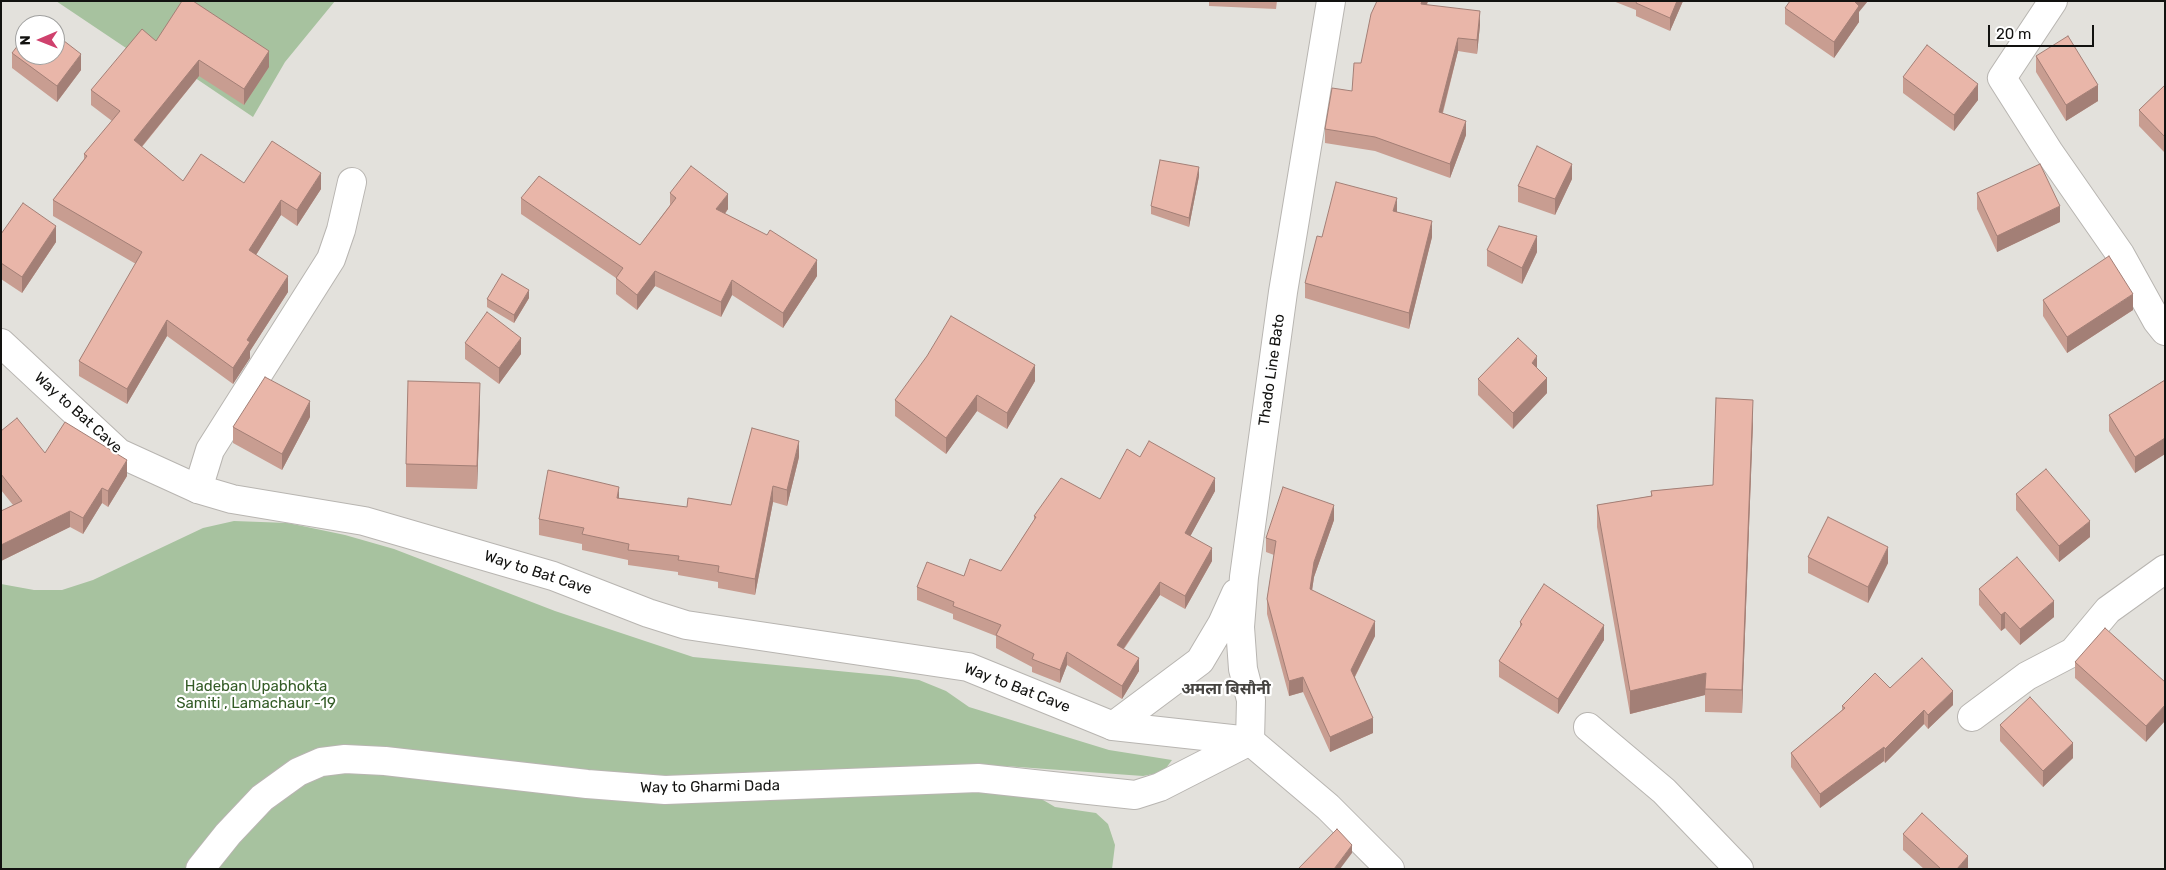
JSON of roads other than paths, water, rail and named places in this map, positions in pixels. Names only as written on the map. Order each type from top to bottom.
[{"type":"main road","name":"Thado Line Bato","points":[[1250,741],[1251,700],[1243,669],[1240,627],[1244,576],[1283,292],[1331,1]]},
{"type":"main road","points":[[2053,1],[2002,78],[2049,152],[2120,254],[2157,321],[2165,331]]},
{"type":"main road","points":[[198,489],[210,450],[331,259],[342,230],[352,182]]},
{"type":"main road","name":"Way to Bat Cave","points":[[1,343],[119,453],[198,489],[232,498],[364,521],[553,576],[648,613],[686,625],[968,667],[1113,726],[1250,741]]},
{"type":"main road","points":[[1972,717],[2027,676],[2073,652],[2108,610],[2165,569]]},
{"type":"main road","points":[[1113,726],[1200,661],[1222,624],[1244,576]]},
{"type":"main road","points":[[1588,728],[1664,791],[1739,869]]},
{"type":"main road","points":[[1250,741],[1328,807],[1390,869]]},
{"type":"main road","name":"Way to Gharmi Dada","points":[[200,869],[228,834],[262,798],[298,772],[321,762],[345,759],[587,784],[665,790],[978,778],[1135,795],[1160,787],[1250,741]]},
{"type":"district","name":"अमला बिसौनी","points":[[1226,689]]},
{"type":"park label","name":"Hadeban Upabhokta Samiti , Lamachaur -19","points":[[256,696]]}]
